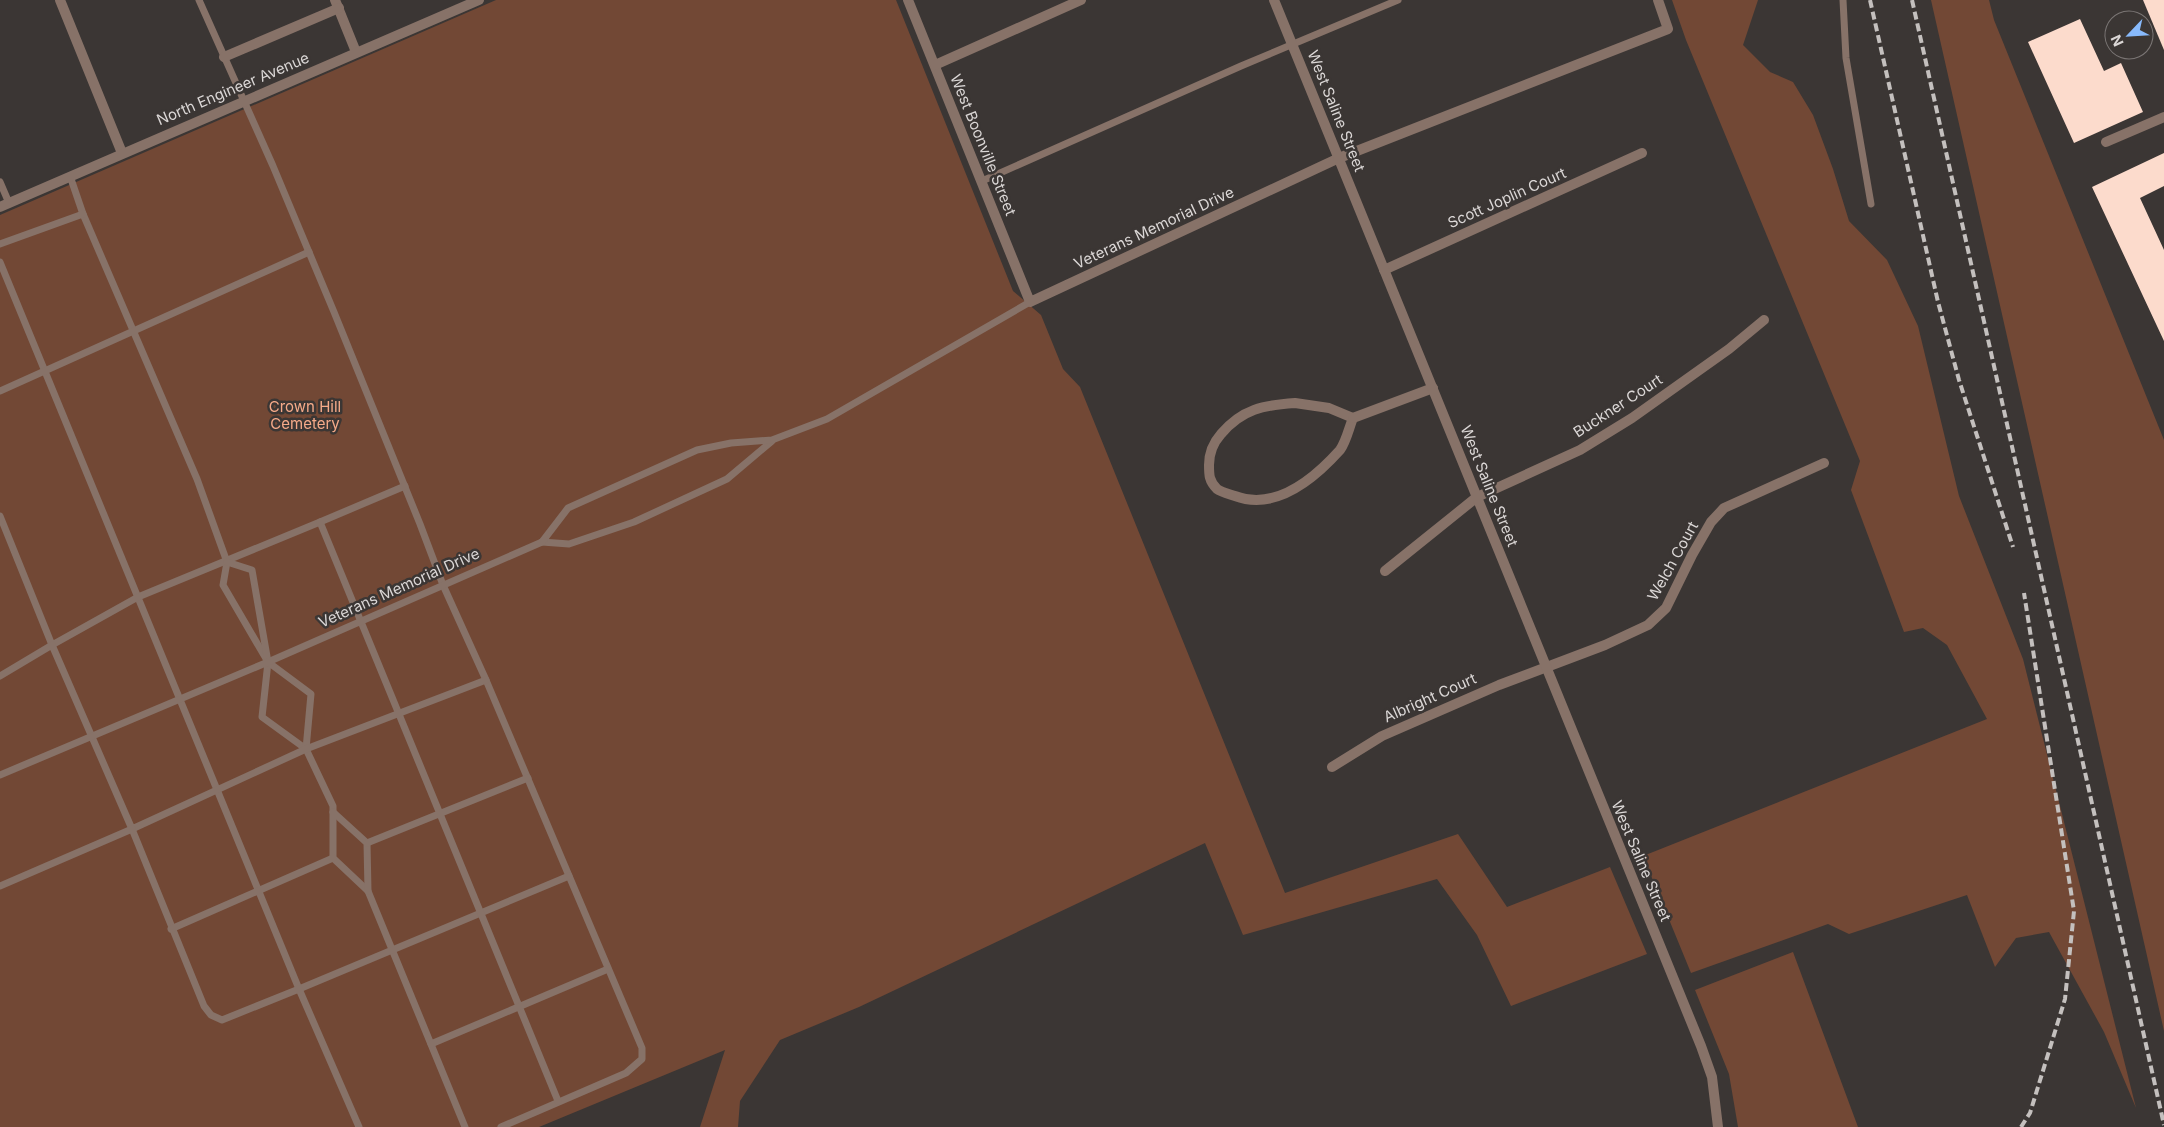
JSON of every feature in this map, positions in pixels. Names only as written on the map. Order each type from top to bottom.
[{"type":"street","points":[[60,0],[122,153]]},
{"type":"street","name":"North Engineer Avenue","points":[[4,205],[479,0]]},
{"type":"street","name":"West Boonville Street","points":[[908,0],[1030,302]]},
{"type":"street","points":[[935,65],[1081,0]]},
{"type":"street","name":"West Saline Street","points":[[1274,0],[1545,668],[1676,984],[1712,1078],[1718,1127]]},
{"type":"street","name":"Veterans Memorial Drive","points":[[1030,302],[1339,158],[1668,29],[1658,0]]},
{"type":"street","points":[[224,57],[337,4],[356,52]]},
{"type":"street","points":[[2106,142],[2164,117]]},
{"type":"street","name":"Scott Joplin Court","points":[[1384,270],[1642,153]]},
{"type":"street","name":"Buckner Court","points":[[1385,571],[1477,497],[1580,450],[1632,418],[1729,349],[1764,320]]},
{"type":"street","points":[[1353,418],[1341,448],[1312,476],[1287,493],[1267,500],[1241,498],[1218,490],[1209,478],[1209,460],[1213,443],[1232,420],[1249,412],[1272,405],[1295,403],[1329,408],[1353,418],[1433,388]]},
{"type":"street","name":"Welch Court","points":[[1545,668],[1605,645],[1648,625],[1666,608],[1692,555],[1711,522],[1724,508],[1824,463]]},
{"type":"street","name":"Albright Court","points":[[1332,768],[1382,736],[1499,685],[1545,668]]},
{"type":"lane","points":[[199,0],[309,252],[405,486],[442,585],[486,680],[642,1048],[642,1059],[626,1073],[501,1127]]},
{"type":"lane","points":[[982,182],[1398,0]]},
{"type":"lane","points":[[1843,0],[1846,58],[1871,204]]},
{"type":"lane","points":[[70,176],[83,214],[198,479],[227,562],[223,585],[268,662],[311,694],[306,749]]},
{"type":"lane","points":[[0,182],[4,205]]},
{"type":"lane","points":[[0,244],[83,214]]},
{"type":"lane","points":[[0,391],[135,332],[309,252]]},
{"type":"lane","points":[[0,262],[299,989],[359,1127]]},
{"type":"lane","name":"Veterans Memorial Drive","points":[[542,542],[568,508],[697,450],[731,443],[772,440],[827,419],[1030,302]]},
{"type":"lane","name":"Veterans Memorial Drive","points":[[0,775],[268,662],[542,542],[569,544],[634,522],[726,479],[772,440]]},
{"type":"lane","points":[[0,676],[138,597],[227,562],[405,486]]},
{"type":"lane","points":[[0,516],[52,645],[132,829],[171,929],[204,1006],[211,1015],[222,1020],[568,876]]},
{"type":"lane","points":[[320,522],[558,1101]]},
{"type":"lane","points":[[227,562],[252,570],[268,662],[262,717],[306,749],[333,806],[333,858],[368,891]]},
{"type":"lane","points":[[0,886],[132,829],[306,749],[486,680]]},
{"type":"lane","points":[[367,843],[528,778]]},
{"type":"lane","points":[[333,812],[367,843],[368,891],[465,1127]]},
{"type":"lane","points":[[171,929],[333,858]]},
{"type":"lane","points":[[431,1044],[608,969]]},
{"type":"green space","name":"Crown Hill Cemetery","points":[[496,0],[896,0],[1013,291],[1041,315],[1063,369],[1080,387],[1285,893],[1458,834],[1507,907],[1610,867],[1647,954],[1511,1006],[1477,935],[1437,879],[1243,935],[1205,843],[859,1007],[780,1040],[740,1101],[738,1127],[700,1127],[725,1050],[539,1127],[0,1127],[0,215]]},
{"type":"green space","points":[[1672,0],[1758,0],[1743,45],[1770,72],[1793,82],[1813,115],[1833,169],[1849,221],[1887,260],[1918,326],[1959,496],[2023,659],[2136,1108],[2104,1032],[2049,932],[2016,938],[1995,967],[1967,895],[1849,934],[1828,924],[1691,973],[1643,856],[1987,719],[1947,645],[1923,628],[1904,632],[1851,490],[1860,461],[1686,40]]},
{"type":"green space","points":[[1931,0],[1989,0],[1994,20],[2164,440],[2164,1031]]},
{"type":"green space","points":[[1793,952],[1858,1127],[1738,1127],[1729,1074],[1695,990]]},
{"type":"building","points":[[2143,0],[2164,0],[2164,50],[2154,26],[2154,10],[2147,10]]},
{"type":"building","points":[[2080,19],[2104,71],[2121,63],[2143,112],[2074,143],[2028,42]]},
{"type":"building","points":[[2164,153],[2164,186],[2140,198],[2164,250],[2164,341],[2092,187]]},
{"type":"railway","points":[[1870,0],[1938,302],[1959,380],[2013,547]]},
{"type":"railway","points":[[1912,0],[2164,1125]]},
{"type":"railway","points":[[2021,1127],[2030,1113],[2065,999],[2074,911],[2024,593]]}]
